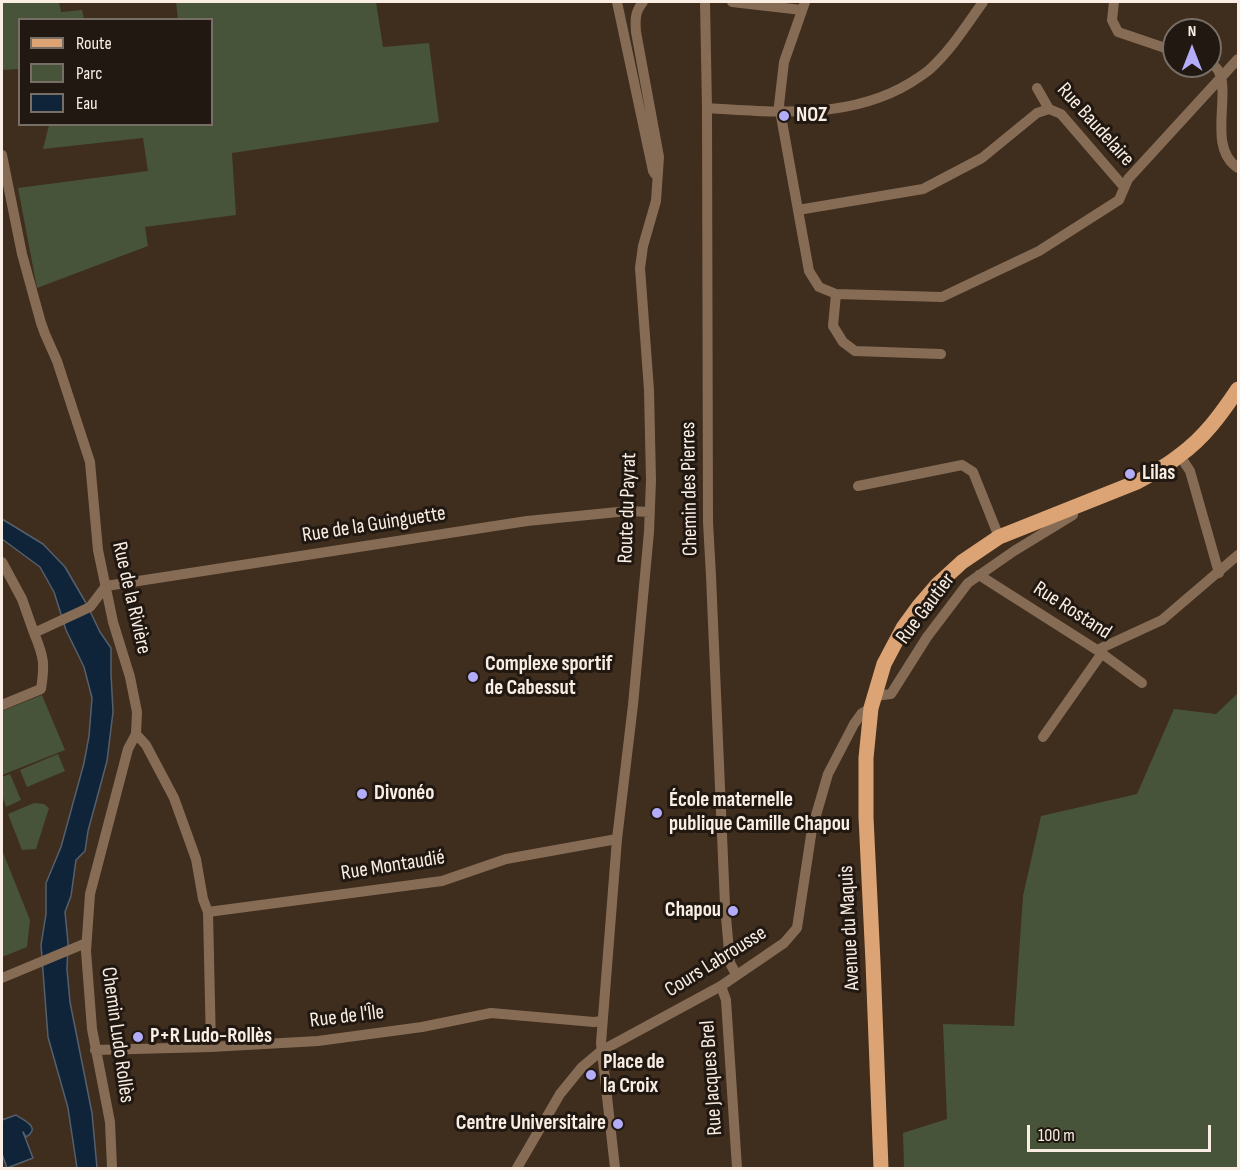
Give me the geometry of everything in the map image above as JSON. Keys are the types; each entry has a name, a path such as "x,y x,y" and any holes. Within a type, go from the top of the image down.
{"main road":[{"name":"Avenue du Maquis","path":"881,1168 866,817 866,758 873,702 884,664 903,628 919,606 962,562 999,537 1137,482 1180,456 1219,417 1239,389"}],"street":[{"path":"617,2 653,171 657,177"},
{"name":"Route du Payrat","path":"602,1021 617,839 633,705 650,512 649,390 640,268 643,246 656,201 659,157 636,32 637,9 643,2"},
{"name":"Chemin des Pierres","path":"705,2 708,522 725,905 730,963 736,974"},
{"path":"732,2 803,6 784,62 780,111 809,271 819,287 836,294 942,297 1039,251 1119,200 1128,178 1239,59"},
{"path":"707,108 812,111 848,107 892,94 927,72 951,48 983,2"},
{"path":"1114,2 1112,20 1118,32 1162,47"},
{"path":"1222,71 1228,86 1224,147 1232,164 1239,168"},
{"name":"Rue Baudelaire","path":"1037,88 1049,109 1061,114 1124,187"},
{"path":"798,210 923,189 982,158 1037,113 1049,109"},
{"name":"Rue de la Rivière","path":"2,155 22,254 41,323 57,361 90,462 98,550 113,622 130,677 137,712 136,734"},
{"path":"836,294 833,326 843,342 855,351 941,354"},
{"path":"1180,456 1190,471 1218,573"},
{"path":"858,486 962,465 974,472 999,537"},
{"name":"Rue Gautier","path":"873,702 891,694 927,637 968,583 1014,551 1073,515 1070,508"},
{"name":"Rue de la Guinguette","path":"105,586 527,521 628,511 650,512"},
{"path":"1043,737 1100,652 1162,620 1239,555"},
{"path":"2,562 22,599 41,651 44,667 41,689 2,705"},
{"name":"Rue Rostand","path":"979,575 1100,652 1142,683"},
{"path":"34,633 90,607 105,586"},
{"name":"Cours Labrousse","path":"601,1051 721,986 784,943 797,928 812,829 828,774 854,724 873,702"},
{"path":"136,734 146,745 174,798 196,859 208,912 211,1047"},
{"name":"Chemin Ludo Rollès","path":"112,1168 110,1122 92,1029 86,951 81,945 90,894 128,750 136,734"},
{"name":"Rue Montaudié","path":"208,912 442,881 506,859 617,839"},
{"path":"2,978 81,945"},
{"name":"Rue Jacques Brel","path":"721,986 726,1000 737,1168"},
{"name":"Rue de l'Île","path":"95,1050 318,1041 422,1027 491,1013 602,1021"},
{"path":"602,1021 601,1051 615,1168"},
{"path":"517,1168 560,1094 582,1067 601,1051"}],"green space":[{"path":"2,2 59,2 61,12 82,10 84,18 18,18 18,69 2,70"},
{"path":"176,2 376,2 383,47 429,43 439,122 232,153 236,215 145,227 148,246 37,288 18,188 148,171 143,138 43,149 49,126 213,126 213,18 178,18"},
{"path":"1238,693 1238,1168 904,1168 903,1133 947,1119 943,1024 1014,1026 1023,896 1041,816 1137,794 1174,709 1216,714"},
{"path":"42,695 65,750 2,775 2,711"},
{"path":"58,754 65,771 27,787 20,770"},
{"path":"10,774 21,800 6,807 2,795 2,777"},
{"path":"34,803 44,804 49,808 36,849 22,850 8,814"},
{"path":"2,850 30,920 27,947 2,957"}],"water":[{"path":"2,519 43,544 65,567 111,648 113,712 107,761 88,831 85,851 76,860 71,896 65,912 70,1002 92,1113 97,1168 77,1168 68,1108 48,1037 41,945 46,914 46,883 61,847 84,763 92,698 84,667 66,630 54,592 40,567 2,539"},
{"path":"16,1115 32,1127 26,1137 23,1132 33,1158 7,1168 2,1154 2,1120"}],"place":[{"name":"NOZ","path":"784,116"},
{"name":"Lilas","path":"1130,474"},
{"name":"Complexe sportif de Cabessut","path":"473,677"},
{"name":"Divonéo","path":"362,794"},
{"name":"École maternelle publique Camille Chapou","path":"657,813"},
{"name":"Chapou","path":"733,911"},
{"name":"P+R Ludo-Rollès","path":"138,1037"},
{"name":"Place de la Croix","path":"591,1075"},
{"name":"Centre Universitaire","path":"618,1124"}]}
